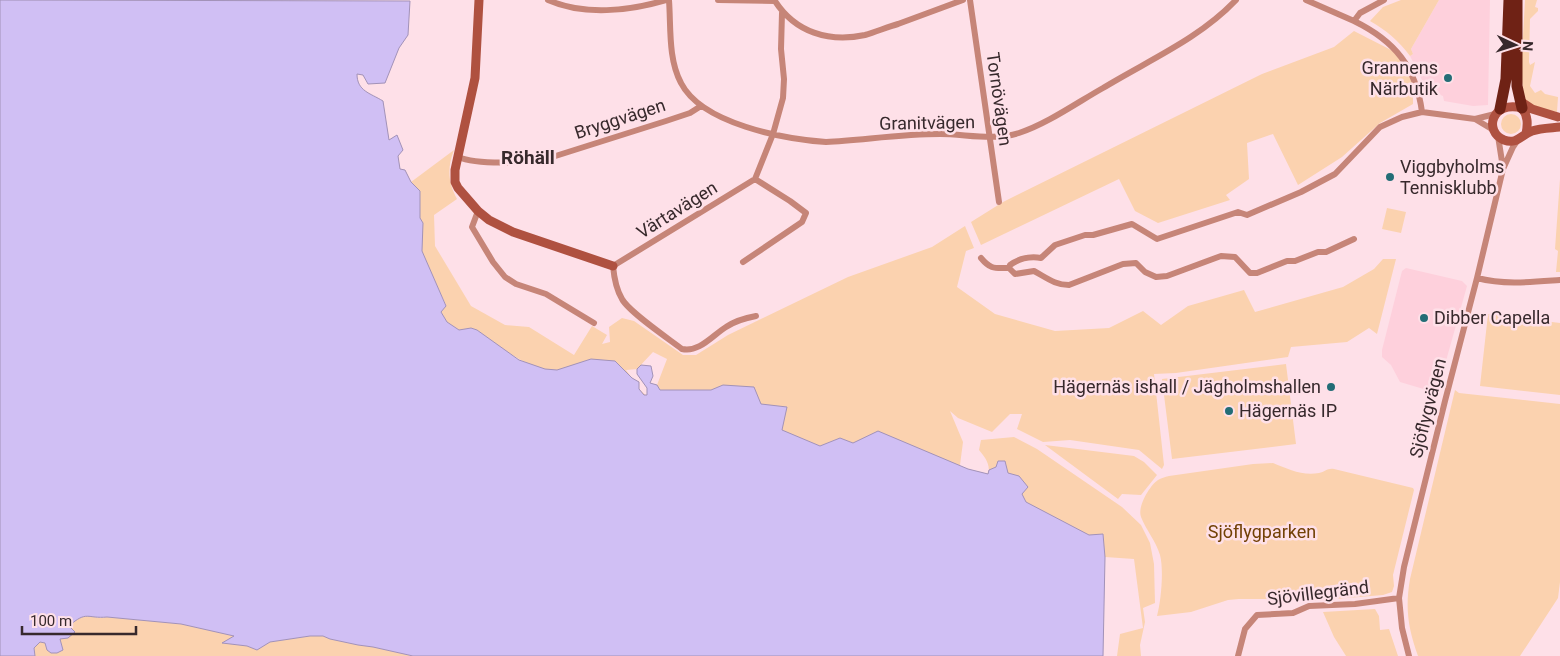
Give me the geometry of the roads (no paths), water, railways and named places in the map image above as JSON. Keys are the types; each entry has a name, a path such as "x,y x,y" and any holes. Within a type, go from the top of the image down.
{"highway":[{"path":"1497,112 1506,79 1508,0"},
{"path":"1517,0 1517,86 1522,108"}],"street":[{"path":"479,0 475,78 455,170 455,182 462,193 478,211 498,225 513,232 613,266 614,277 622,300 630,309 682,349 688,350 698,347 727,327 756,316"},
{"path":"548,0 578,9 596,10 631,7 668,0"},
{"name":"Granitvägen","path":"668,0 672,48 677,74 686,92 701,106 730,121 773,134 826,142 940,134 991,137 1019,133 1086,98 1190,38 1224,13 1236,0"},
{"path":"718,0 775,1 782,13 794,23 818,35 849,37 865,35 963,0"},
{"name":"Tornövägen","path":"970,0 999,202"},
{"path":"1306,0 1369,28 1399,53 1407,64 1415,82 1422,112"},
{"path":"1354,21 1360,13 1384,0"},
{"path":"743,262 802,222 806,213 790,200 755,179 773,134 783,98 782,13"},
{"name":"Bryggvägen","path":"458,157 464,160 531,162 546,159 666,121 701,106"},
{"path":"981,258 987,265 997,269 1009,268 1010,265 1022,258 1030,256 1041,258 1055,246 1116,227 1132,224 1157,239 1238,212 1247,215 1301,192 1335,174 1380,127 1402,117 1422,112 1475,119 1497,112 1508,106 1532,110 1559,118"},
{"path":"1522,108 1528,121 1526,134"},
{"path":"1496,134 1493,122 1497,112"},
{"path":"1475,119 1510,142 1517,141 1534,130 1560,128"},
{"name":"Sjöflygvägen","path":"1496,134 1503,169"},
{"name":"Sjöflygvägen","path":"1409,656 1402,628 1399,598 1404,567 1503,169 1517,141"},
{"name":"Värtavägen","path":"613,266 755,179"},
{"path":"478,211 472,227 501,274 516,284 546,294 594,323"},
{"path":"1009,268 1015,274 1034,271 1047,280 1060,285 1069,285 1123,264 1136,263 1145,272 1156,277 1167,276 1222,256 1235,257 1250,273 1257,273 1287,261 1295,262 1318,252 1326,252 1354,239"},
{"path":"1477,278 1490,281 1526,283 1560,280"},
{"name":"Sjövillegränd","path":"1238,656 1245,630 1257,615 1293,613 1309,606 1354,604 1399,598"}],"place":[{"name":"Grannens Närbutik","path":"1448,78"},
{"name":"Viggbyholms Tennisklubb","path":"1390,177"},
{"name":"Dibber Capella","path":"1424,318"},
{"name":"Hägernäs ishall / Jägholmshallen","path":"1331,387"},
{"name":"Hägernäs IP","path":"1229,411"}],"district":[{"name":"Röhäll","path":"528,157"}],"park label":[{"name":"Sjöflygparken","path":"1262,532"}]}
